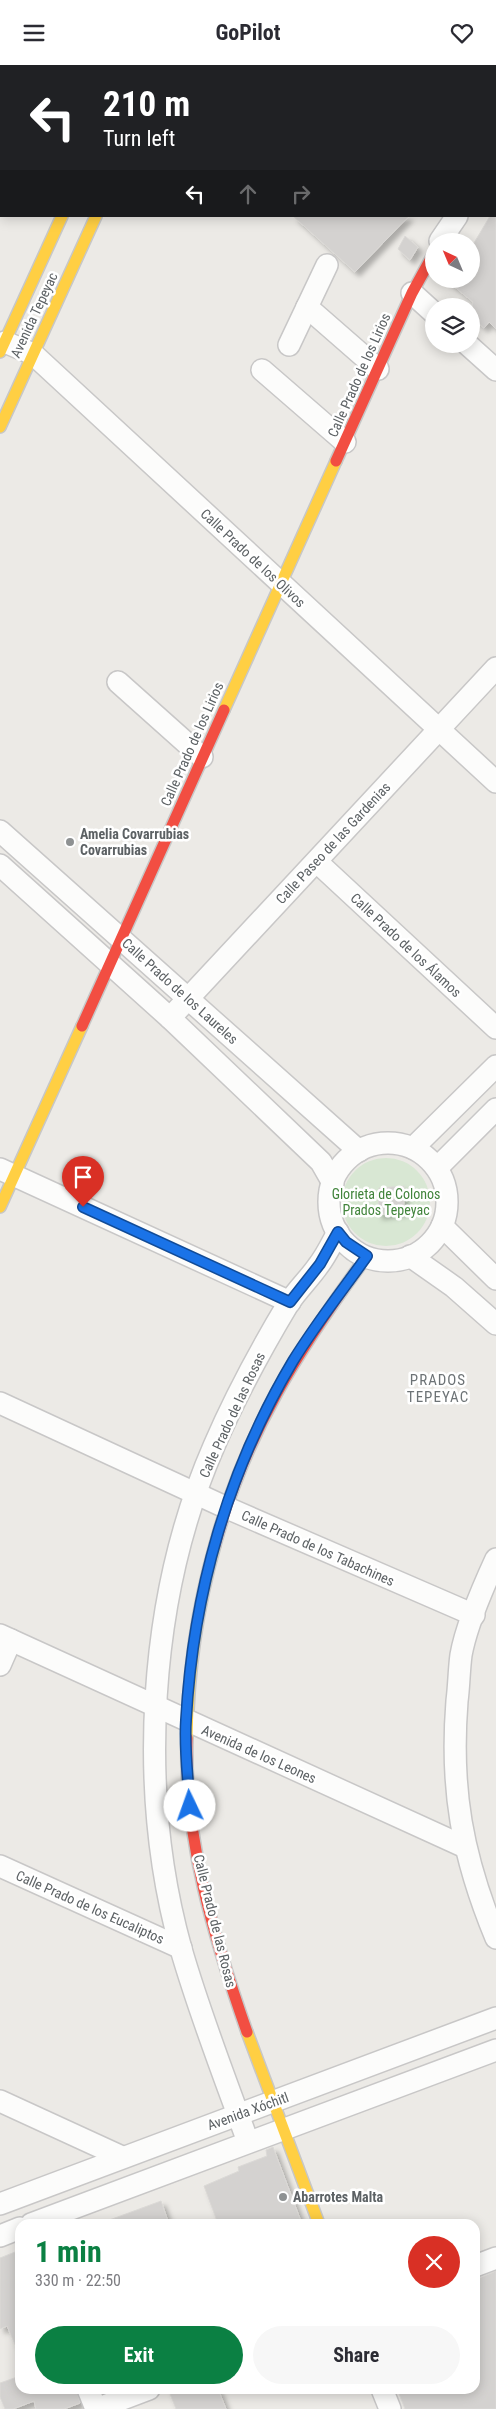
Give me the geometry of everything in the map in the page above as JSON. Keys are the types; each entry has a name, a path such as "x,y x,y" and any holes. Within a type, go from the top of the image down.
{"street":[{"name":"Avenida Tepeyac","path":"2,347 62,217"},
{"name":"Avenida Tepeyac","path":"0,427 96,217"},
{"path":"445,233 456,217"},
{"path":"289,345 327,265"},
{"name":"Calle Prado de los Lirios","path":"0,1207 7,1173 110,963 412,293 425,269"},
{"path":"412,293 425,305"},
{"path":"307,307 378,369"},
{"name":"Calle Prado de los Olivos","path":"2,347 33,355 496,782"},
{"path":"477,353 496,370"},
{"path":"262,370 345,443"},
{"name":"Calle Paseo de las Gardenias","path":"170,1018 496,668"},
{"path":"118,682 202,757"},
{"name":"Calle Prado de los Laureles","path":"0,831 359,1151"},
{"name":"Calle Prado de los Álamos","path":"317,862 496,1028"},
{"name":"Calle Prado de los Laureles","path":"0,865 170,1018 321,1161 333,1183"},
{"path":"413,1148 496,1066"},
{"path":"436,1168 496,1109"},
{"path":"392,1143 413,1148 426,1157 436,1168 443,1181 447,1196 447,1206 442,1226 429,1244 410,1256 389,1260 367,1256 346,1242 338,1232 330,1208 333,1183 343,1165 359,1151 370,1146 392,1143"},
{"path":"7,1173 290,1302"},
{"path":"442,1226 496,1279"},
{"name":"Calle Prado de las Rosas","path":"248,2142 181,1948 168,1891 157,1812 156,1707 164,1617 185,1526 214,1445 242,1389 290,1302 320,1264 338,1232"},
{"name":"Calle Prado de las Rosas","path":"317,2219 224,1966 200,1873 190,1806 186,1721 197,1625 208,1565 225,1507 244,1456 267,1407 294,1361 367,1256"},
{"path":"410,1256 454,1287 496,1324"},
{"name":"Calle Prado de los Tabachines","path":"0,1403 225,1507 474,1615"},
{"path":"496,1559 474,1615 462,1654 454,1758 456,1797 465,1847 478,1894 496,1937"},
{"path":"0,1665 6,1637"},
{"name":"Avenida de los Leones","path":"6,1637 465,1847"},
{"name":"Calle Prado de los Eucaliptos","path":"0,1866 181,1948"},
{"name":"Avenida Xóchitl","path":"0,2204 496,2017"},
{"name":"Avenida Xóchitl","path":"44,2219 496,2050"},
{"path":"0,2101 122,2157"},
{"path":"0,2236 15,2230"},
{"path":"480,2264 496,2258"},
{"path":"90,2394 96,2409 136,2394"},
{"path":"384,2394 390,2409"}],"green space":[{"name":"Glorieta de Colonos Prados Tepeyac","path":"386,1158 403,1161 411,1165 423,1177 427,1185 430,1202 427,1219 423,1227 411,1239 403,1243 386,1246 369,1243 361,1239 349,1227 345,1219 342,1202 345,1185 349,1177 361,1165 369,1161"}],"building":[{"path":"294,217 408,217 355,272"},
{"path":"489,217 496,217 496,329 489,322 484,328 480,324 480,298 468,298 456,288 480,288 480,233"},
{"path":"405,236 418,247 410,260 398,249"},
{"path":"404,1186 404,1211 378,1215 379,1188"},
{"path":"273,2147 300,2219 216,2219 204,2186 239,2171 238,2167 267,2156 266,2150"},
{"path":"161,2201 167,2219 112,2219"},
{"path":"15,2252 15,2344 7,2326 0,2329 0,2258"},
{"path":"496,2271 496,2409 405,2409 399,2394 480,2394 480,2278"},
{"path":"15,2378 15,2394 77,2394 80,2403 64,2409 36,2409 34,2401 13,2409 5,2409 0,2397 0,2383"},
{"path":"170,2394 220,2394 226,2409 176,2409"}],"traffic: slow":[{"path":"0,352 62,217"},
{"path":"0,427 96,217"},
{"path":"224,710 336,461"},
{"path":"0,1207 82,1026"},
{"path":"187,1738 189,1689 198,1617 215,1545"},
{"path":"247,2032 317,2219"}],"traffic: jam":[{"path":"336,461 412,293 425,269"},
{"path":"82,1026 224,710"},
{"path":"215,1545 242,1465 277,1393 318,1325 367,1256"},
{"path":"187,1738 190,1814 203,1888 223,1961 247,2032"}],"place":[{"name":"Amelia Covarrubias Covarrubias","path":"70,842"},
{"name":"Abarrotes Malta","path":"283,2197"}],"district":[{"name":"PRADOS TEPEYAC","path":"438,1388"}],"route":[{"path":"83,1207 290,1302 320,1264 338,1232 356,1251 367,1256 317,1324 267,1407 244,1456 225,1507 208,1565 191,1672 186,1721 190,1806"}]}
